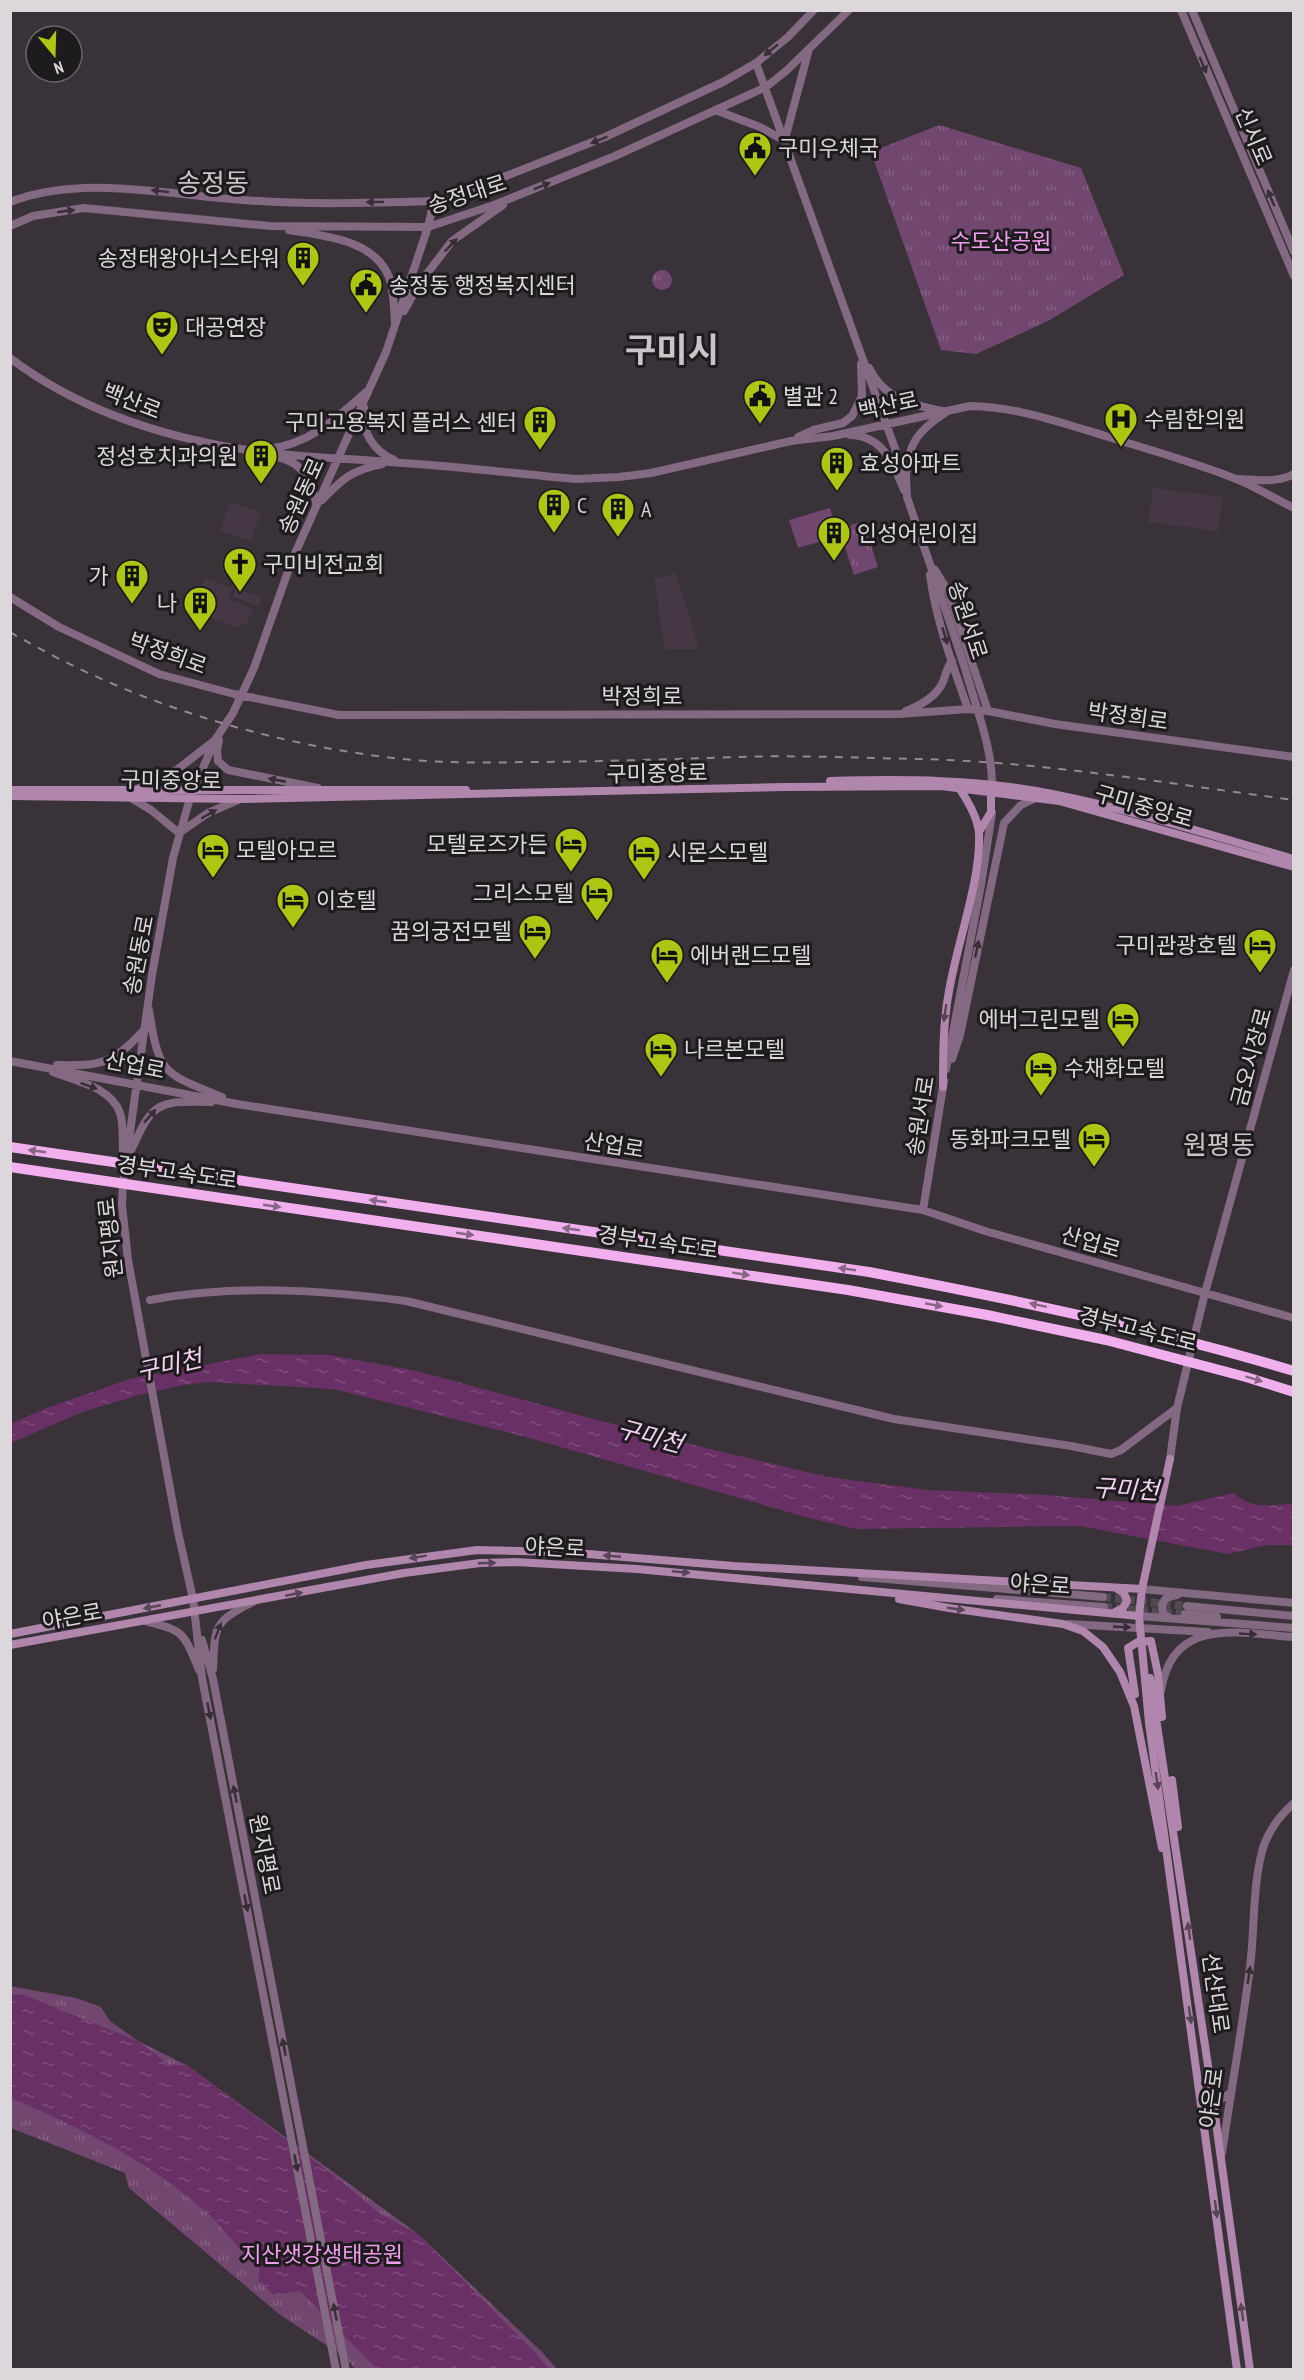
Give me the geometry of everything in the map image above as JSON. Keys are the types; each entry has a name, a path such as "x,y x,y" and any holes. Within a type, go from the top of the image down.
{"highway":[{"name":"경부고속도로","path":"10,1147 869,1272 1060,1310 1177,1338 1293,1371"},
{"name":"경부고속도로","path":"10,1167 848,1290 987,1315 1106,1340 1214,1368 1293,1392"}],"main road":[{"name":"구미중앙로","path":"10,796 631,786 884,779 935,780 1051,793 1146,816 1293,859"},
{"name":"구미중앙로","path":"191,794 241,799 917,785 991,788 1102,812 1293,867"},
{"path":"943,1087 943,1031 949,990 976,868 979,832 972,810 959,788"},
{"path":"979,832 991,812 991,788"},
{"name":"구미중앙로","path":"10,790 133,794"},
{"path":"1106,1610 1140,1620 1142,1589 1170,1459"},
{"name":"야은로","path":"10,1634 366,1566 477,1550 563,1552 734,1566"},
{"name":"야은로","path":"10,1646 404,1573 480,1563 515,1562 637,1569 790,1582"},
{"path":"734,1566 1142,1589"},
{"path":"790,1582 857,1591 949,1608 1063,1623 1090,1636 1112,1658 1129,1689 1140,1733"},
{"path":"857,1591 1117,1612 1125,1605 1126,1595 1115,1587"},
{"name":"선산대로","path":"1140,1620 1174,1899 1237,2370"},
{"path":"1174,1899 1155,1818 1128,1650 1129,1646 1145,1641 1152,1642 1161,1693 1161,1712 1178,1814 1179,1863"},
{"name":"선산대로","path":"1154,1722 1179,1863 1250,2370"}],"street":[{"name":"송정대로","path":"10,202 47,191 135,189 242,200 326,204 434,201 450,198 605,137 723,82 756,63 788,37 814,10"},
{"name":"송정대로","path":"10,226 33,216 84,208 270,226 428,227 512,198 615,156 766,87 810,49 849,10"},
{"name":"신시로","path":"1181,10 1293,276"},
{"name":"신시로","path":"1192,10 1293,252"},
{"path":"715,110 760,127 785,141 810,49"},
{"name":"송원서로","path":"756,63 906,479 907,497 980,716 992,771 992,814 986,858 952,1032 923,1210"},
{"path":"395,328 419,284 452,241 512,198"},
{"name":"송원동로","path":"138,1084 147,1003 179,833 191,794 215,740 233,713 254,668 292,560 395,328 428,227 434,201"},
{"path":"270,226 342,240 363,249 377,261 388,277 395,328"},
{"path":"859,348 872,373 889,394 907,403 948,411"},
{"path":"791,441 813,430 843,423 852,416 862,396 863,380 859,348"},
{"name":"백산로","path":"10,358 48,384 122,418 184,439 282,458 302,470 313,488 317,506"},
{"name":"백산로","path":"252,451 282,446 315,435 369,389"},
{"name":"백산로","path":"369,389 363,423 371,442 385,455 405,463"},
{"name":"백산로","path":"252,451 596,479 651,473 791,441 833,436 970,406 1011,409 1147,449 1234,478 1293,508"},
{"path":"906,479 907,459 915,440 924,429 948,411"},
{"path":"833,436 863,436 881,446 893,464 907,497"},
{"name":"백산로","path":"317,506 341,479 352,472 384,464 405,463"},
{"path":"1234,478 1263,481 1293,474"},
{"path":"928,559 932,592 968,709"},
{"path":"928,559 948,591 988,711"},
{"name":"박정희로","path":"10,597 58,627 159,674 259,700 339,715 899,714 968,709 1055,724 1293,757"},
{"path":"899,714 914,708 935,693 952,661"},
{"path":"233,713 217,749 218,761 222,766 236,773 334,790"},
{"path":"215,740 178,769 133,794 179,833 208,813 241,799"},
{"path":"943,1087 960,1035 1003,828 1008,818 1021,806 1036,798"},
{"path":"991,812 1003,828"},
{"name":"금오시장로","path":"1205,1293 1293,970"},
{"path":"147,1003 156,1051 169,1072 237,1104"},
{"path":"35,1065 99,1064 121,1052 143,1031"},
{"name":"산업로","path":"10,1061 237,1104 923,1210 986,1231 1293,1318"},
{"path":"35,1065 111,1097 121,1114 124,1167"},
{"name":"원지평로","path":"138,1084 124,1167 123,1218 128,1260 178,1532 193,1599 202,1678 336,2370"},
{"path":"124,1167 145,1119 158,1106 180,1101 237,1104"},
{"path":"150,1300 199,1292 298,1292 361,1295 406,1301 894,1419 1111,1454 1121,1450 1177,1408"},
{"path":"1170,1459 1177,1408 1205,1293"},
{"name":"야은로","path":"734,1566 1103,1597"},
{"name":"야은로","path":"790,1582 1106,1610"},
{"path":"1142,1589 1293,1603"},
{"path":"1170,1619 1162,1613 1161,1607 1164,1600 1174,1595 1190,1594"},
{"path":"213,1680 215,1633 218,1624 232,1612 255,1601"},
{"path":"1293,1616 1186,1610 1293,1626"},
{"name":"원지평로","path":"195,1612 213,1680 346,2370"},
{"path":"1140,1620 1170,1619 1293,1626"},
{"path":"145,1621 172,1628 181,1633 188,1643 202,1678"},
{"path":"1063,1623 1293,1637"},
{"path":"1161,1693 1169,1664 1182,1648 1194,1638 1221,1632"},
{"name":"야은로","path":"1221,2158 1229,2094 1251,1965 1253,1912 1263,1849 1280,1815 1293,1803"},
{"path":"1202,2106 1214,2103 1229,2094"}],"shaded area":[{"path":"1153,488 1223,497 1218,531 1148,522"},
{"path":"230,502 261,512 251,541 220,531"},
{"path":"676,573 699,649 665,649 654,579"},
{"path":"205,578 233,588 229,599 253,608 246,626 241,624 240,628 193,611"},
{"path":"236,588 261,597 258,606 233,597"}],"green space":[{"name":"수도산공원","path":"939,125 1081,168 1124,275 1048,321 976,354 941,350 871,152"},
{"path":"658,270 666,270 672,276 672,284 666,290 658,290 652,284 652,276"},
{"path":"830,508 839,536 798,548 789,520"},
{"path":"863,521 878,567 854,575 839,529"},
{"name":"지산샛강생태공원","path":"10,1986 76,1998 101,2007 110,2021 138,2041 188,2066 418,2234 557,2369 355,2369 347,2359 279,2314 129,2188 125,2173 11,2128"}],"water":[{"name":"구미천","path":"261,1354 329,1355 417,1371 660,1437 828,1477 928,1490 1046,1495 1177,1506 1233,1493 1255,1504 1293,1504 1293,1545 1266,1545 1228,1554 1080,1526 857,1529 809,1518 526,1437 333,1389 209,1382 183,1385 82,1412 11,1443 10,1424 44,1409 130,1379"},
{"name":"지산샛강생태공원","path":"10,1994 24,1995 138,2041 168,2064 188,2066 336,2177 379,2213 418,2234 549,2369 377,2369 300,2291 274,2295 258,2281 260,2269 209,2215 187,2196 140,2163 90,2134 11,2098"}],"tunnel":[{"path":"1103,1597 1187,1606"},
{"path":"1104,1607 1185,1614"}],"railway":[{"path":"10,632 102,679 199,716 300,743 402,759 496,763 783,756 968,761 1061,769 1294,800"}],"place":[{"name":"구미우체국","path":"755,177"},
{"name":"송정태왕아너스타워","path":"303,287"},
{"name":"송정동 행정복지센터","path":"366,314"},
{"name":"대공연장","path":"162,356"},
{"name":"별관 2","path":"760,425"},
{"name":"수림한의원","path":"1121,448"},
{"name":"구미고용복지 플러스 센터","path":"540,451"},
{"name":"정성호치과의원","path":"261,485"},
{"name":"효성아파트","path":"837,492"},
{"name":"C","path":"554,534"},
{"name":"A","path":"618,538"},
{"name":"인성어린이집","path":"834,562"},
{"name":"구미비전교회","path":"240,593"},
{"name":"가","path":"132,605"},
{"name":"나","path":"200,632"},
{"name":"모텔로즈가든","path":"571,873"},
{"name":"모텔아모르","path":"213,879"},
{"name":"시몬스모텔","path":"644,881"},
{"name":"그리스모텔","path":"597,922"},
{"name":"이호텔","path":"293,929"},
{"name":"꿈의궁전모텔","path":"535,960"},
{"name":"구미관광호텔","path":"1260,974"},
{"name":"에버랜드모텔","path":"667,984"},
{"name":"에버그린모텔","path":"1123,1048"},
{"name":"나르본모텔","path":"661,1078"},
{"name":"수채화모텔","path":"1041,1097"},
{"name":"동화파크모텔","path":"1094,1168"}],"district":[{"name":"송정동","path":"213,182"},
{"name":"구미시","path":"672,349"},
{"name":"원평동","path":"1219,1144"}]}
